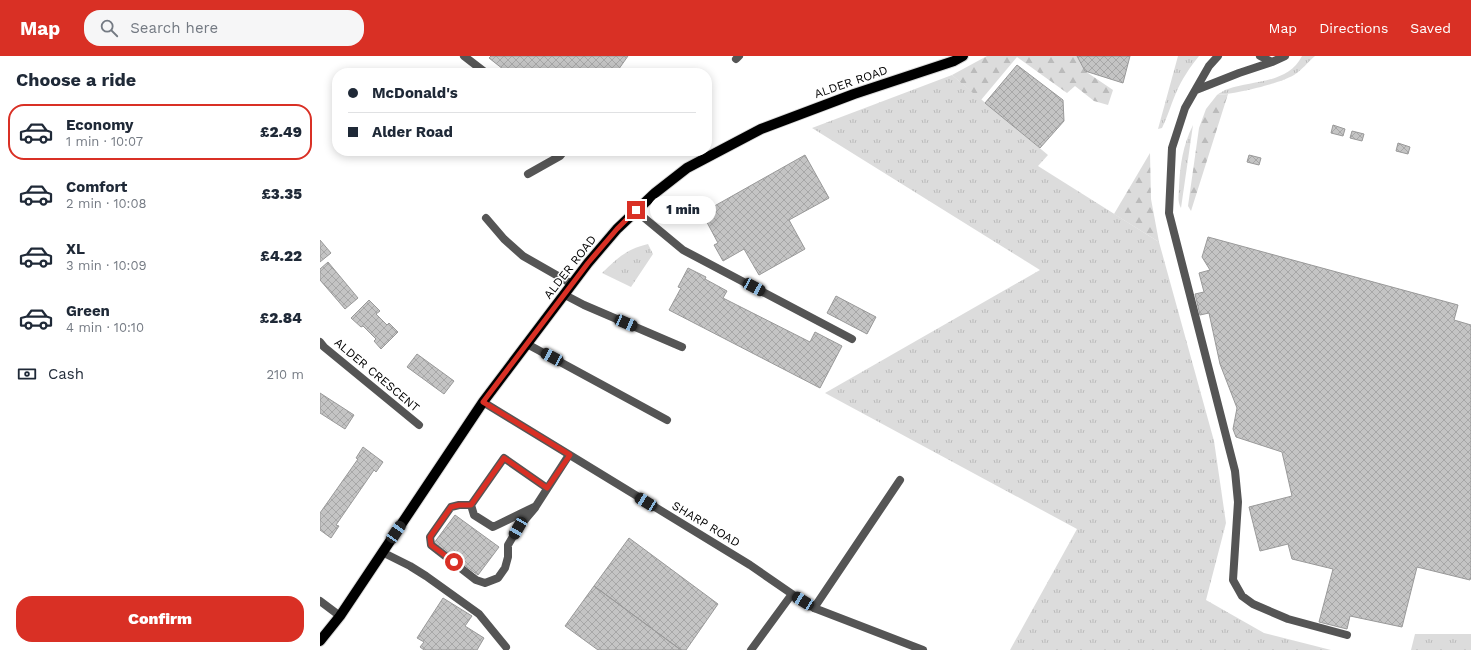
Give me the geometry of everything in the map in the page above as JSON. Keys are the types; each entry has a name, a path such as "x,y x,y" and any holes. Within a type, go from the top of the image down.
{"main road":[{"name":"ALDER ROAD","path":"712,155 761,129 833,102 954,61 963,56"},
{"name":"ALDER ROAD","path":"320,641 340,616 483,402 572,284 617,229 636,210 687,168 710,156"}],"street":[{"path":"464,56 480,68"},
{"path":"1218,56 1209,66 1185,108 1172,148 1169,213 1235,471 1238,502 1233,580 1242,596 1253,604 1288,619 1347,635"},
{"path":"1260,56 1272,62"},
{"path":"1196,90 1285,56"},
{"path":"528,174 560,156"},
{"path":"636,210 684,250 852,339"},
{"path":"486,218 504,239 523,256 572,284"},
{"path":"565,295 584,305 682,348"},
{"name":"ALDER CRESCENT","path":"320,342 324,347 419,425"},
{"path":"528,344 667,420"},
{"name":"SHARP ROAD","path":"483,402 750,565 814,608 923,650"},
{"path":"471,505 451,507 430,537 431,545 476,580 485,583 498,578 504,568 508,556 508,545 518,528 536,506 570,455"},
{"path":"471,505 504,458 547,488"},
{"path":"814,608 900,480"},
{"path":"471,505 474,515 493,527 536,506"},
{"path":"382,552 426,576 479,614 506,647"},
{"path":"751,650 792,594"},
{"path":"320,601 340,616"}],"green space":[{"path":"987,56 1077,56 1085,71 1113,90 1108,105 1094,101 1075,86 1067,93 1017,57 981,100 952,75"},
{"path":"1178,56 1199,56 1181,83 1162,128 1158,129"},
{"path":"1302,56 1315,56 1294,75 1278,82 1257,88 1217,95 1228,89 1269,80 1288,72 1296,65"},
{"path":"952,75 1048,155 1038,166 1159,242 1214,441 1226,523 1206,600 1264,633 1331,650 1010,650 1077,529 825,393 1040,270 812,128"},
{"path":"1228,94 1191,211 1188,206 1199,128 1206,109 1217,95"},
{"path":"1193,125 1181,208 1178,198 1181,163 1184,148"},
{"path":"1150,153 1151,199 1159,242 1114,214"},
{"path":"648,244 653,254 631,287 602,273 623,255"},
{"path":"1415,634 1471,634 1471,650 1411,650"}],"building":[{"path":"491,56 628,56 620,68 502,68 489,58"},
{"path":"1077,56 1130,56 1123,83 1085,71"},
{"path":"1017,65 1063,100 1064,121 1040,148 985,103"},
{"path":"1333,125 1345,129 1343,136 1331,133"},
{"path":"1352,131 1364,134 1362,141 1350,138"},
{"path":"1398,143 1410,147 1408,154 1396,151"},
{"path":"805,155 829,198 789,220 805,249 759,275 744,249 723,261 714,245 718,243 702,213"},
{"path":"1249,155 1261,158 1259,165 1247,162"},
{"path":"1208,237 1458,305 1454,320 1471,325 1471,577 1470,580 1417,567 1402,627 1350,616 1347,629 1319,622 1333,569 1292,559 1288,544 1260,551 1249,507 1292,496 1282,452 1236,437 1233,429 1237,408 1220,364 1209,313 1200,315 1195,294 1204,292 1199,273 1210,270 1202,257"},
{"path":"320,240 331,253 320,262"},
{"path":"328,262 358,298 345,309 320,280 320,269"},
{"path":"688,268 706,277 705,279 727,291 723,298 810,342 815,332 842,346 820,388 669,310 681,288 678,287"},
{"path":"836,296 876,317 867,334 827,313"},
{"path":"369,300 380,311 376,314 387,325 389,323 398,332 381,349 374,341 376,339 363,326 361,327 351,318"},
{"path":"417,354 454,381 444,394 407,367"},
{"path":"320,393 354,415 345,429 320,413"},
{"path":"363,447 383,462 376,472 374,470 336,525 339,526 331,538 320,530 320,513 358,459 356,458"},
{"path":"455,515 499,547 478,575 434,543"},
{"path":"629,538 718,604 686,650 681,650 594,586"},
{"path":"594,586 681,650 598,650 565,626"},
{"path":"443,598 472,616 465,626 484,638 477,650 424,650 420,647 424,642 417,638"}],"route":[{"path":"454,562 431,545 430,537 451,507 471,505 504,458 547,488 570,455 483,402 588,263 617,229 636,210"}]}
